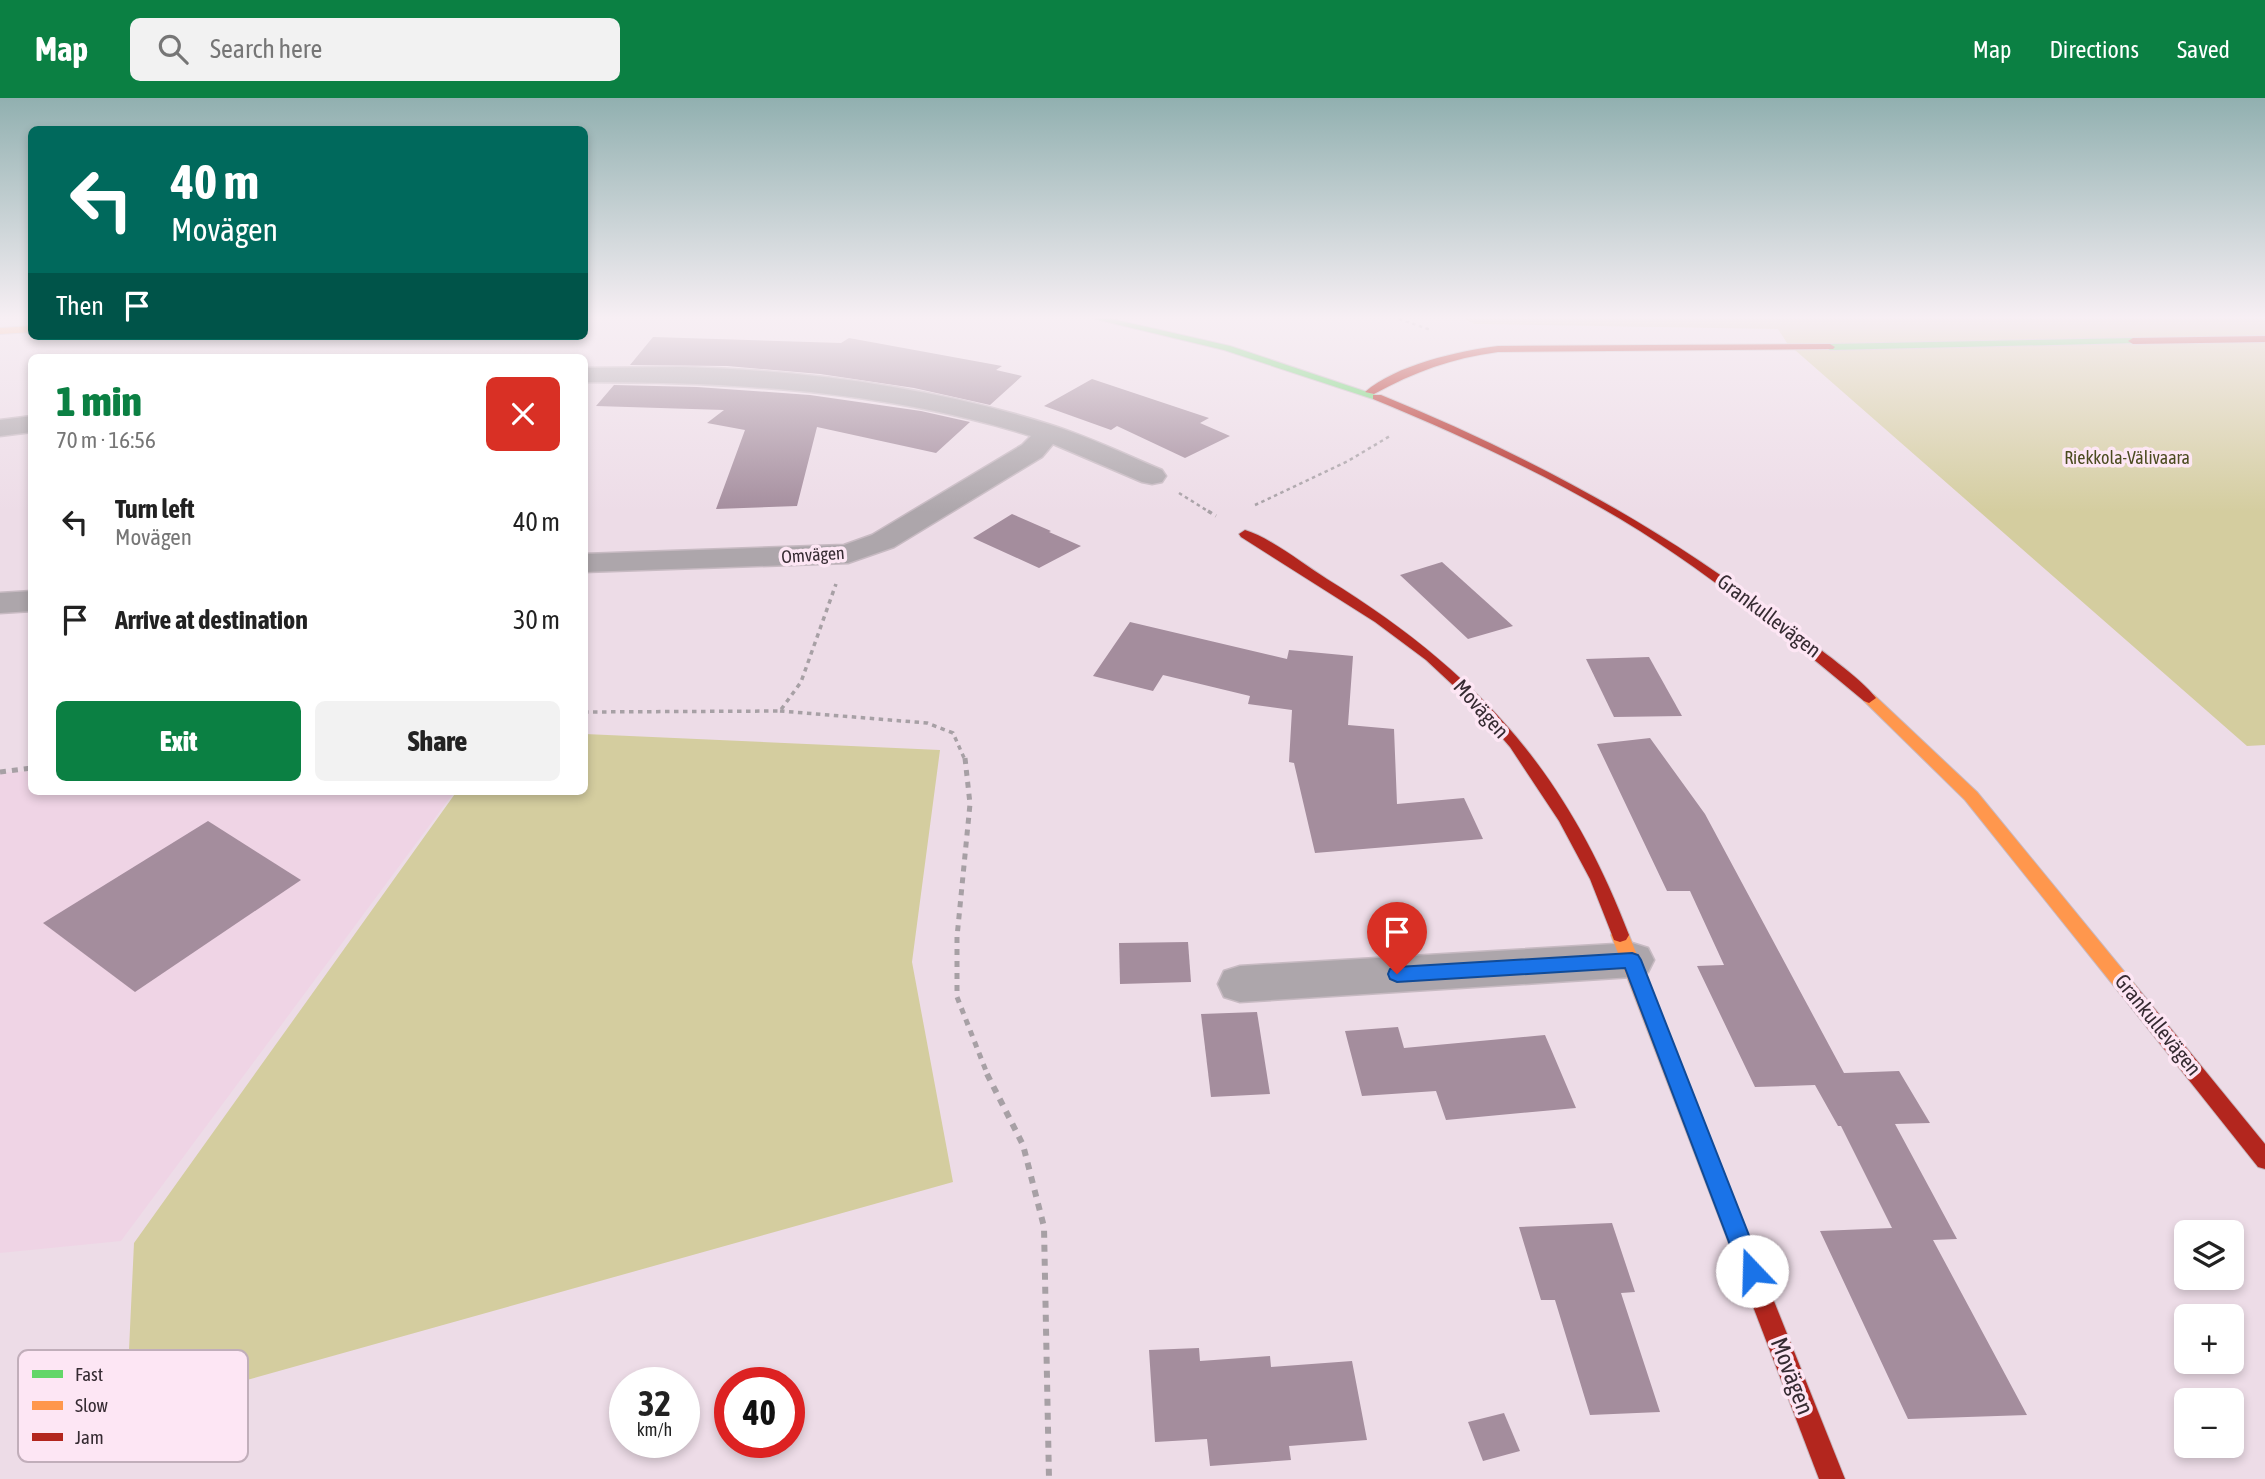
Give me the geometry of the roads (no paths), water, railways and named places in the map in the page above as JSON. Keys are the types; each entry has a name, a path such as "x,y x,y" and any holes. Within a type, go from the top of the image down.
{"street":[{"path":"791,383 930,405 1024,425 1072,442 1152,477"},
{"name":"Grankullevägen","path":"1343,383 1427,414 1548,471 1650,530 1754,602 1826,658 1918,740 1971,796 2265,1160"},
{"path":"1370,392 1386,383"},
{"path":"0,428 28,424"},
{"name":"Omvägen","path":"588,563 848,554 883,541 1032,452 1048,434"},
{"name":"Movägen","path":"1245,534 1391,625 1457,680 1479,703 1548,792 1596,873 1632,960 1832,1479"},
{"path":"0,603 28,601"},
{"path":"1240,984 1632,960"}],"park label":[{"name":"Riekkola-Välivaara","path":"2127,458"}]}
